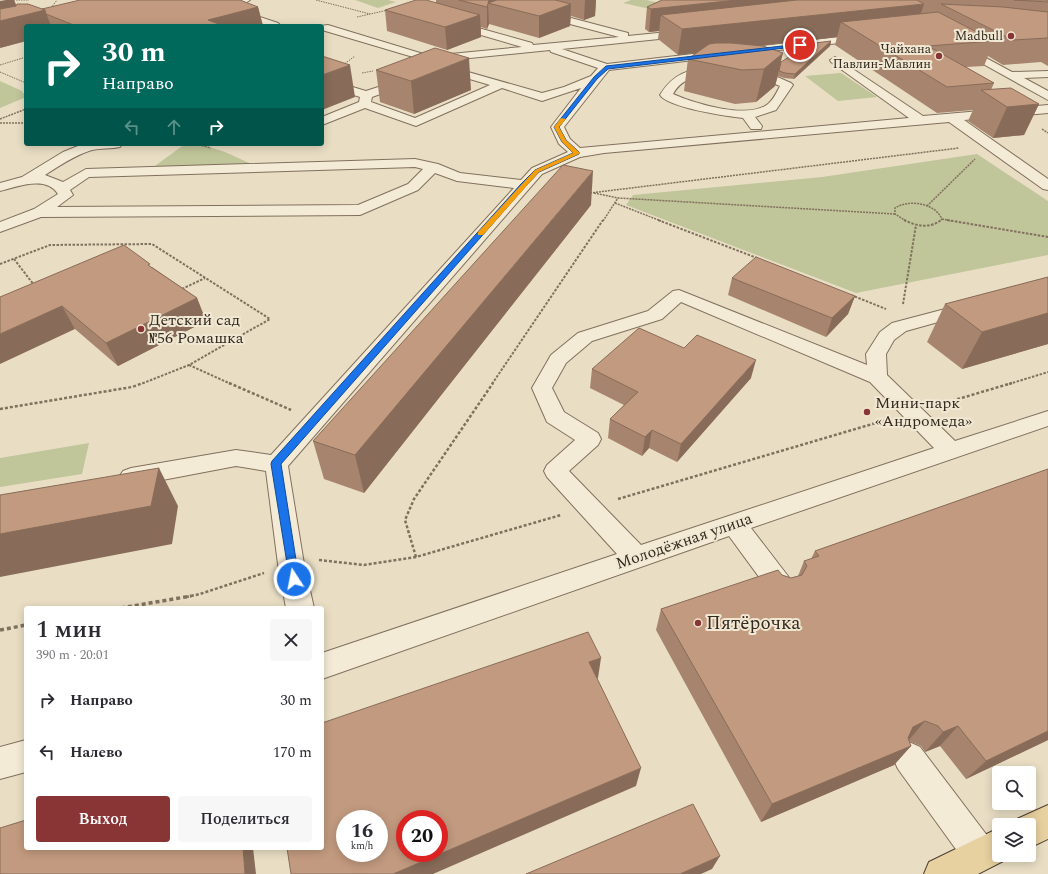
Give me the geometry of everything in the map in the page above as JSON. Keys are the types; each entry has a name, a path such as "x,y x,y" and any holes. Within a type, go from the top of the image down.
{"main road":[{"path":"1036,828 1048,822"},
{"path":"941,874 989,850"}],"street":[{"path":"245,0 228,9 272,24"},
{"path":"527,0 524,10 640,38"},
{"path":"444,22 545,48 606,67 877,36"},
{"path":"324,27 430,59 701,31"},
{"path":"952,42 1048,96"},
{"path":"759,74 797,50 800,45"},
{"path":"432,72 483,54"},
{"path":"835,60 920,120"},
{"path":"577,153 564,141 557,127 606,67"},
{"path":"443,68 542,97 568,90 596,78"},
{"path":"725,70 718,69 688,73 671,84 666,95 686,105 718,112 747,116 772,107 787,85 759,74 745,72"},
{"path":"1011,75 1047,74"},
{"path":"324,120 417,77"},
{"path":"324,81 416,122 501,84"},
{"path":"300,606 291,564 276,464 537,171 577,153 604,149 1048,109"},
{"path":"747,116 763,134"},
{"path":"951,117 1048,186"},
{"path":"26,181 68,155 90,146"},
{"path":"63,188 86,173 108,162 120,152 116,146"},
{"path":"86,173 415,163 433,167 457,177 523,186"},
{"path":"39,212 360,210 413,187 433,167"},
{"path":"0,187 26,181 51,179 63,188 66,195 39,212 0,227"},
{"path":"636,557 555,471 590,439 555,416 542,388 558,360 585,337 655,315 679,295 877,377 950,450"},
{"path":"877,377 876,354 887,336 900,321 981,304"},
{"name":"Молодёжная улица","path":"324,665 636,557 1048,418"},
{"path":"110,480 236,458 276,464"},
{"path":"734,524 782,588"},
{"path":"0,763 24,757"},
{"path":"909,758 989,850"}],"path":[{"path":"7,0 29,0"},
{"path":"49,12 57,0"},
{"path":"316,0 370,14"},
{"path":"324,27 392,9"},
{"path":"324,80 372,41"},
{"path":"0,65 24,59"},
{"path":"0,72 24,82"},
{"path":"0,119 24,110"},
{"path":"1013,112 1048,133"},
{"path":"0,123 24,123"},
{"path":"942,219 938,224 927,226 916,225 903,220 895,214 618,198 590,193 990,145"},
{"path":"927,206 990,145"},
{"path":"416,557 405,520 414,499 618,198"},
{"path":"615,203 764,261"},
{"path":"895,214 895,208 901,204 913,203 927,206 941,215 942,219"},
{"path":"942,219 1048,237"},
{"path":"850,295 900,321 916,225"},
{"path":"0,264 50,245 152,244 270,320 189,365 132,386 0,409"},
{"path":"14,259 38,291"},
{"path":"177,292 205,278"},
{"path":"189,365 314,421"},
{"path":"132,606 200,594 291,564 322,559 364,565 416,557 1048,372"},
{"path":"0,630 24,625"}],"green space":[{"path":"355,0 388,0 396,2 378,8"},
{"path":"631,0 646,0 675,6 663,12 623,3"},
{"path":"841,73 877,97 838,101 805,76"},
{"path":"0,81 22,91 24,98 0,108"},
{"path":"182,146 204,146 214,148 258,168 148,171"},
{"path":"977,154 1048,201 1048,255 856,293 626,205 633,195 822,177"},
{"path":"89,443 82,474 0,487 0,458"}],"building":[{"path":"80,0 240,0 258,7 208,20 219,24 71,24 46,14 45,10 42,9"},
{"path":"416,0 426,0 480,15 445,27 385,10"},
{"path":"459,0 489,0 487,7"},
{"path":"497,0 555,0 571,4 539,16 488,3"},
{"path":"662,0 737,0 651,9 647,7"},
{"path":"797,0 917,0 924,4 682,29 661,15"},
{"path":"1014,0 1048,0 1048,2"},
{"path":"17,4 28,4 45,10 0,21 0,9 16,6"},
{"path":"941,4 1003,7 1048,12 1048,38 1013,40"},
{"path":"938,12 994,41 928,46 994,83 947,87 841,22"},
{"path":"831,41 795,74 779,71 781,62 803,48 806,44"},
{"path":"716,43 763,46 783,53 764,69 742,70 688,59 709,44"},
{"path":"435,48 469,58 411,81 376,70"},
{"path":"324,57 350,65 324,74"},
{"path":"1011,88 1039,104 1007,107 981,90"},
{"path":"563,165 593,171 355,455 313,441"},
{"path":"124,245 150,264 148,265 197,298 106,343 62,306 0,334 0,297"},
{"path":"756,257 855,296 832,318 732,278"},
{"path":"1048,277 1048,313 982,332 945,304"},
{"path":"639,328 684,348 697,335 756,360 681,444 652,430 645,437 610,419 638,392 592,369"},
{"path":"159,468 151,506 0,534 0,495"},
{"path":"1048,469 1048,731 986,761 958,726 943,732 938,726 925,721 913,727 908,738 911,746 772,804 661,609 778,570 782,575 791,578 802,575 807,566 804,561 819,556 815,551"},
{"path":"588,632 601,658 589,662 641,768 448,850 448,810 396,810 396,862 421,862 393,874 291,874 287,850 324,850 324,722"},
{"path":"693,804 720,856 680,874 526,874"},
{"path":"24,821 24,850 243,850 245,874 0,874 0,828"}],"slow traffic":[{"path":"481,233 537,171 558,160 577,153 564,141 557,127 563,119"}],"place":[{"name":"Madbull","path":"1011,36"},
{"name":"Чайхана Павлин-Мавлин","path":"939,56"},
{"name":"Детский сад №56 Ромашка","path":"141,329"},
{"name":"Мини-парк «Андромеда»","path":"867,412"},
{"name":"Пятёрочка","path":"698,623"}],"route":[{"path":"294,579 276,464 537,171 558,160 577,153 564,141 557,127 606,67 800,45"}]}
